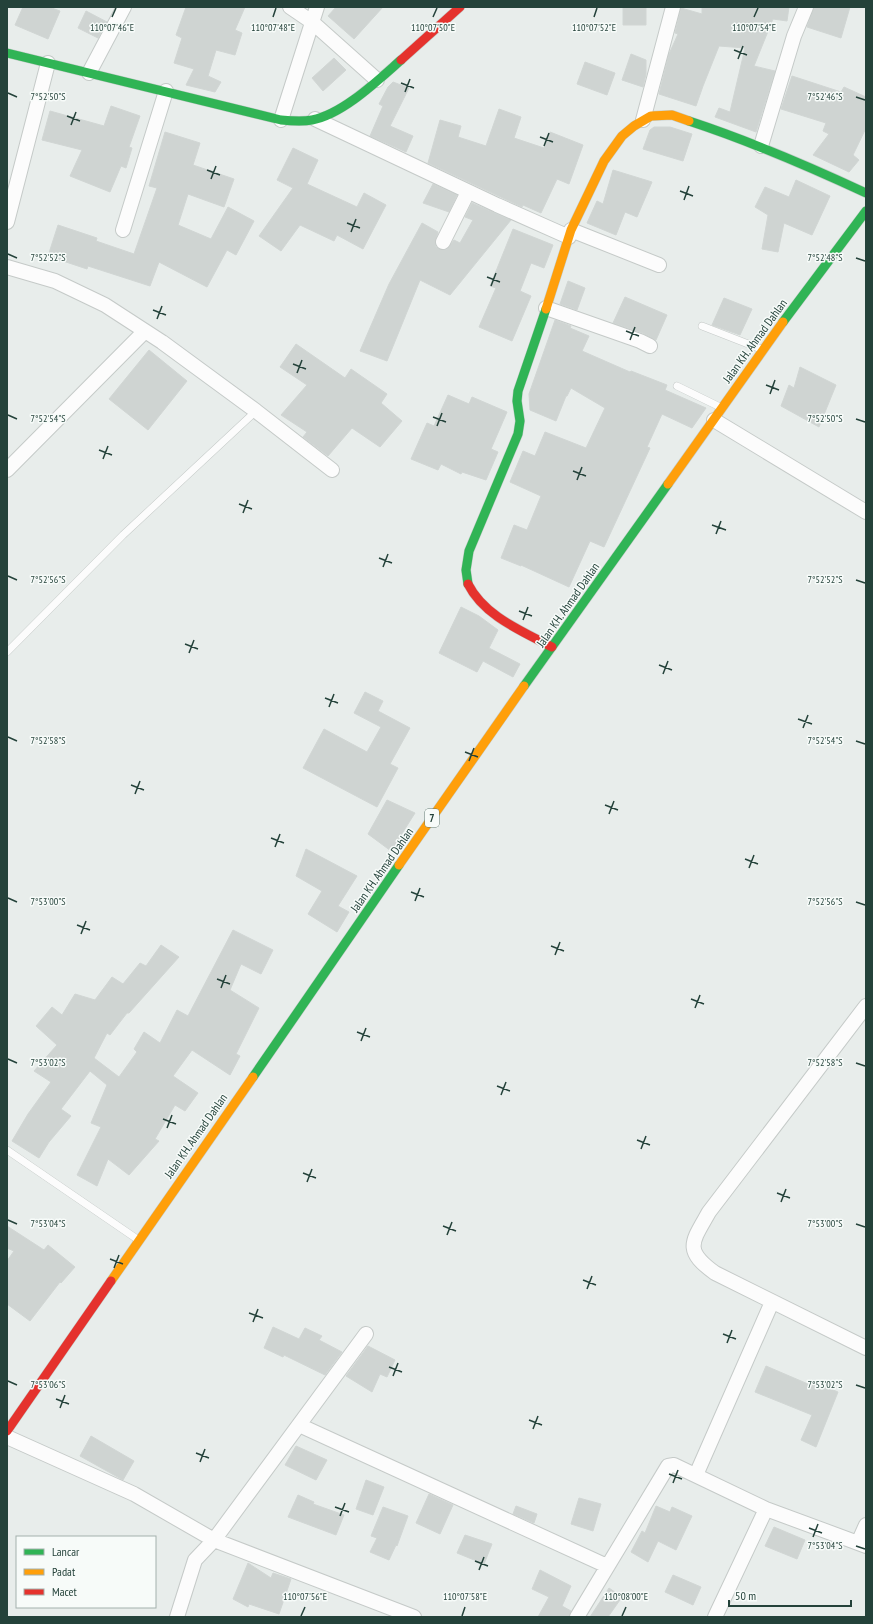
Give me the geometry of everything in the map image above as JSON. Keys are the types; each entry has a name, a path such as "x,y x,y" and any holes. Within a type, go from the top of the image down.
{"main road":[{"path":"7,53 281,120 299,122 315,119 329,114 342,106 377,80 408,54 460,7"},
{"path":"552,648 491,612 473,594 466,581 465,569 469,551 518,434 520,421 517,401 518,391 556,282 570,234 604,161 622,136 634,126 650,116 672,115 761,146 866,193"},
{"name":"Jalan KH. Ahmad Dahlan","path":"7,1431 552,648 763,350 866,211"}],"street":[{"path":"89,73 124,7"},
{"path":"290,7 312,22 377,80"},
{"path":"281,120 317,7"},
{"path":"643,120 673,7"},
{"path":"761,146 794,36 806,7"},
{"path":"7,222 48,63"},
{"path":"123,230 166,91"},
{"path":"315,119 468,192 570,234 659,265"},
{"path":"443,242 468,192"},
{"path":"7,267 55,280 104,305 162,342 256,411 332,470"},
{"path":"546,308 640,340 650,346"},
{"path":"7,470 145,331"},
{"path":"714,420 866,512"},
{"path":"866,1006 709,1212 694,1240 693,1248 696,1257 715,1273 866,1348"},
{"path":"696,1475 772,1302"},
{"path":"177,1617 195,1560 214,1540 366,1334"},
{"path":"299,1425 607,1566"},
{"path":"7,1437 134,1494 214,1540 414,1617"},
{"path":"577,1617 668,1466 674,1464 766,1509 862,1544 866,1525"},
{"path":"715,1617 766,1509"}],"lane":[{"path":"702,326 763,350"},
{"path":"676,386 722,408"},
{"path":"7,652 123,535 256,411"},
{"path":"7,1150 139,1240"}],"building":[{"path":"23,7 49,7 60,11 48,39 15,25"},
{"path":"186,7 245,7 235,30 242,33 235,55 216,50 208,76 221,82 215,92 186,85 194,69 174,63 182,38 176,35"},
{"path":"336,7 383,7 354,39 328,16"},
{"path":"623,7 646,7 646,25 623,25"},
{"path":"702,7 789,7 787,21 773,19 754,66 775,71 756,132 715,117 719,108 730,112 745,48 719,46 696,106 659,94 669,54 678,34 675,33 681,8 702,14"},
{"path":"814,7 850,7 841,38 807,27"},
{"path":"86,11 107,22 98,38 78,28"},
{"path":"631,54 646,60 646,74 643,87 622,80"},
{"path":"334,58 346,70 323,91 312,78"},
{"path":"585,62 615,73 607,95 577,84"},
{"path":"792,76 841,92 844,87 866,97 866,128 853,155 859,160 849,172 813,155 829,134 823,131 826,123 781,109"},
{"path":"393,82 409,88 390,126 413,136 406,152 370,136 383,106 379,104 388,87"},
{"path":"111,106 140,116 129,147 132,148 126,168 121,166 110,192 70,176 82,150 42,140 50,111 104,126"},
{"path":"499,109 521,117 514,138 544,148 550,132 583,145 569,184 557,179 541,213 523,205 522,207 428,163 440,120 461,126 458,137 486,146"},
{"path":"654,127 670,127 692,134 683,161 643,149 650,130"},
{"path":"165,132 200,143 193,165 234,179 224,207 188,194 178,225 211,239 228,207 254,221 236,255 227,250 207,287 159,262 150,286 88,266 87,269 48,256 58,225 97,238 96,241 134,254 157,188 149,186"},
{"path":"293,148 318,160 307,184 357,207 364,193 386,205 363,249 337,235 334,241 300,225 281,251 259,236 293,188 277,180"},
{"path":"613,170 652,182 637,217 625,212 616,235 587,223 597,201 603,204"},
{"path":"796,180 830,196 812,235 784,223 778,252 762,249 768,215 755,207 765,187 789,197"},
{"path":"433,184 457,195 449,212 423,203"},
{"path":"472,203 511,220 450,295 420,280 387,361 360,351 389,284 422,223 438,232 435,242 436,247 443,250 447,249 454,240 460,243 473,220 465,217"},
{"path":"513,229 553,245 544,268 531,263 520,291 531,296 512,341 479,327 496,288 490,286"},
{"path":"568,281 585,288 577,310 560,304"},
{"path":"625,297 667,315 656,340 643,333 613,323"},
{"path":"724,298 752,309 740,335 712,325"},
{"path":"555,320 571,326 570,328 589,336 582,351 630,372 631,371 667,385 665,390 706,408 692,428 662,414 647,447 650,448 604,547 590,541 569,587 521,565 501,558 514,525 527,530 541,496 510,482 523,451 535,456 545,432 586,448 605,408 571,388 566,396 556,421 530,410 529,394"},
{"path":"296,344 345,378 351,369 387,394 381,403 402,421 380,447 352,428 328,456 303,437 307,432 281,415 307,385 280,367"},
{"path":"149,350 187,381 148,430 109,399"},
{"path":"800,367 836,385 819,427 781,406 789,385 794,388"},
{"path":"448,395 469,404 472,397 507,412 491,449 498,452 486,480 462,472 461,474 441,464 438,470 411,459 427,423 434,426"},
{"path":"461,607 479,616 498,630 489,648 520,664 513,677 483,661 477,672 439,653"},
{"path":"365,692 383,701 378,711 410,728 390,764 398,768 377,807 303,768 324,729 367,752 381,727 354,713"},
{"path":"387,800 415,813 391,851 368,834"},
{"path":"306,849 357,876 338,906 349,912 337,932 308,914 322,891 296,876"},
{"path":"233,930 273,950 261,974 241,964 230,990 259,1008 236,1054 240,1056 230,1075 192,1050 173,1076 198,1093 185,1111 175,1105 155,1139 159,1141 129,1175 108,1159 97,1186 77,1175 101,1127 91,1123 107,1085 90,1071 61,1109 71,1116 49,1142 39,1158 12,1141 28,1114 51,1082 34,1071 57,1045 36,1026 52,1007 62,1015 75,994 95,1000 112,977 123,984 140,963 146,966 161,945 179,957 129,1013 127,1013 110,1035 107,1033 94,1058 119,1077 137,1052 134,1049 144,1032 160,1043 177,1010 188,1016"},
{"path":"7,1226 44,1250 48,1245 75,1267 61,1283 60,1282 30,1321 7,1304 7,1261 14,1251 7,1248"},
{"path":"273,1327 299,1339 305,1328 322,1336 319,1340 342,1352 325,1375 284,1355 283,1357 264,1348"},
{"path":"368,1346 395,1360 387,1377 380,1374 372,1392 346,1376"},
{"path":"766,1366 808,1384 810,1380 838,1392 816,1447 801,1440 812,1415 755,1392"},
{"path":"91,1436 134,1461 123,1480 80,1456"},
{"path":"296,1446 327,1460 316,1480 285,1465"},
{"path":"366,1480 384,1487 373,1515 356,1509"},
{"path":"429,1494 453,1505 440,1534 416,1523"},
{"path":"298,1495 314,1502 313,1504 344,1515 336,1535 288,1517"},
{"path":"579,1498 601,1504 593,1531 571,1524"},
{"path":"516,1506 537,1514 534,1523 513,1514"},
{"path":"656,1506 670,1512 672,1507 692,1516 676,1550 658,1541 648,1562 631,1552 642,1531 645,1533"},
{"path":"383,1507 408,1516 397,1546 396,1545 389,1560 370,1552 377,1538 371,1536"},
{"path":"774,1527 805,1540 797,1559 765,1546"},
{"path":"465,1535 492,1544 484,1564 457,1553"},
{"path":"248,1563 271,1578 273,1573 291,1579 279,1614 249,1604 248,1607 233,1599"},
{"path":"540,1570 571,1586 562,1606 571,1611 569,1617 538,1617 549,1597 532,1589"},
{"path":"673,1575 701,1587 693,1605 665,1592"},
{"path":"609,1588 622,1597 608,1617 590,1617"}],"traffic: fast":[{"path":"7,53 281,120 296,121 312,120 324,117 336,111 359,96 401,60"},
{"path":"689,121 779,154 866,193"},
{"path":"783,322 866,211"},
{"path":"468,584 466,570 469,551 518,434 520,421 517,401 518,391 546,309"},
{"path":"524,686 668,484"},
{"path":"253,1077 399,865"}],"traffic: slow":[{"path":"546,309 571,230 604,161 622,136 634,126 651,116 672,115 689,121"},
{"path":"668,484 783,322"},
{"path":"399,865 524,686"},
{"path":"111,1281 253,1077"}],"traffic: jam":[{"path":"401,60 460,7"},
{"path":"468,584 475,595 494,614 505,622 552,647"},
{"path":"7,1431 111,1281"}]}
